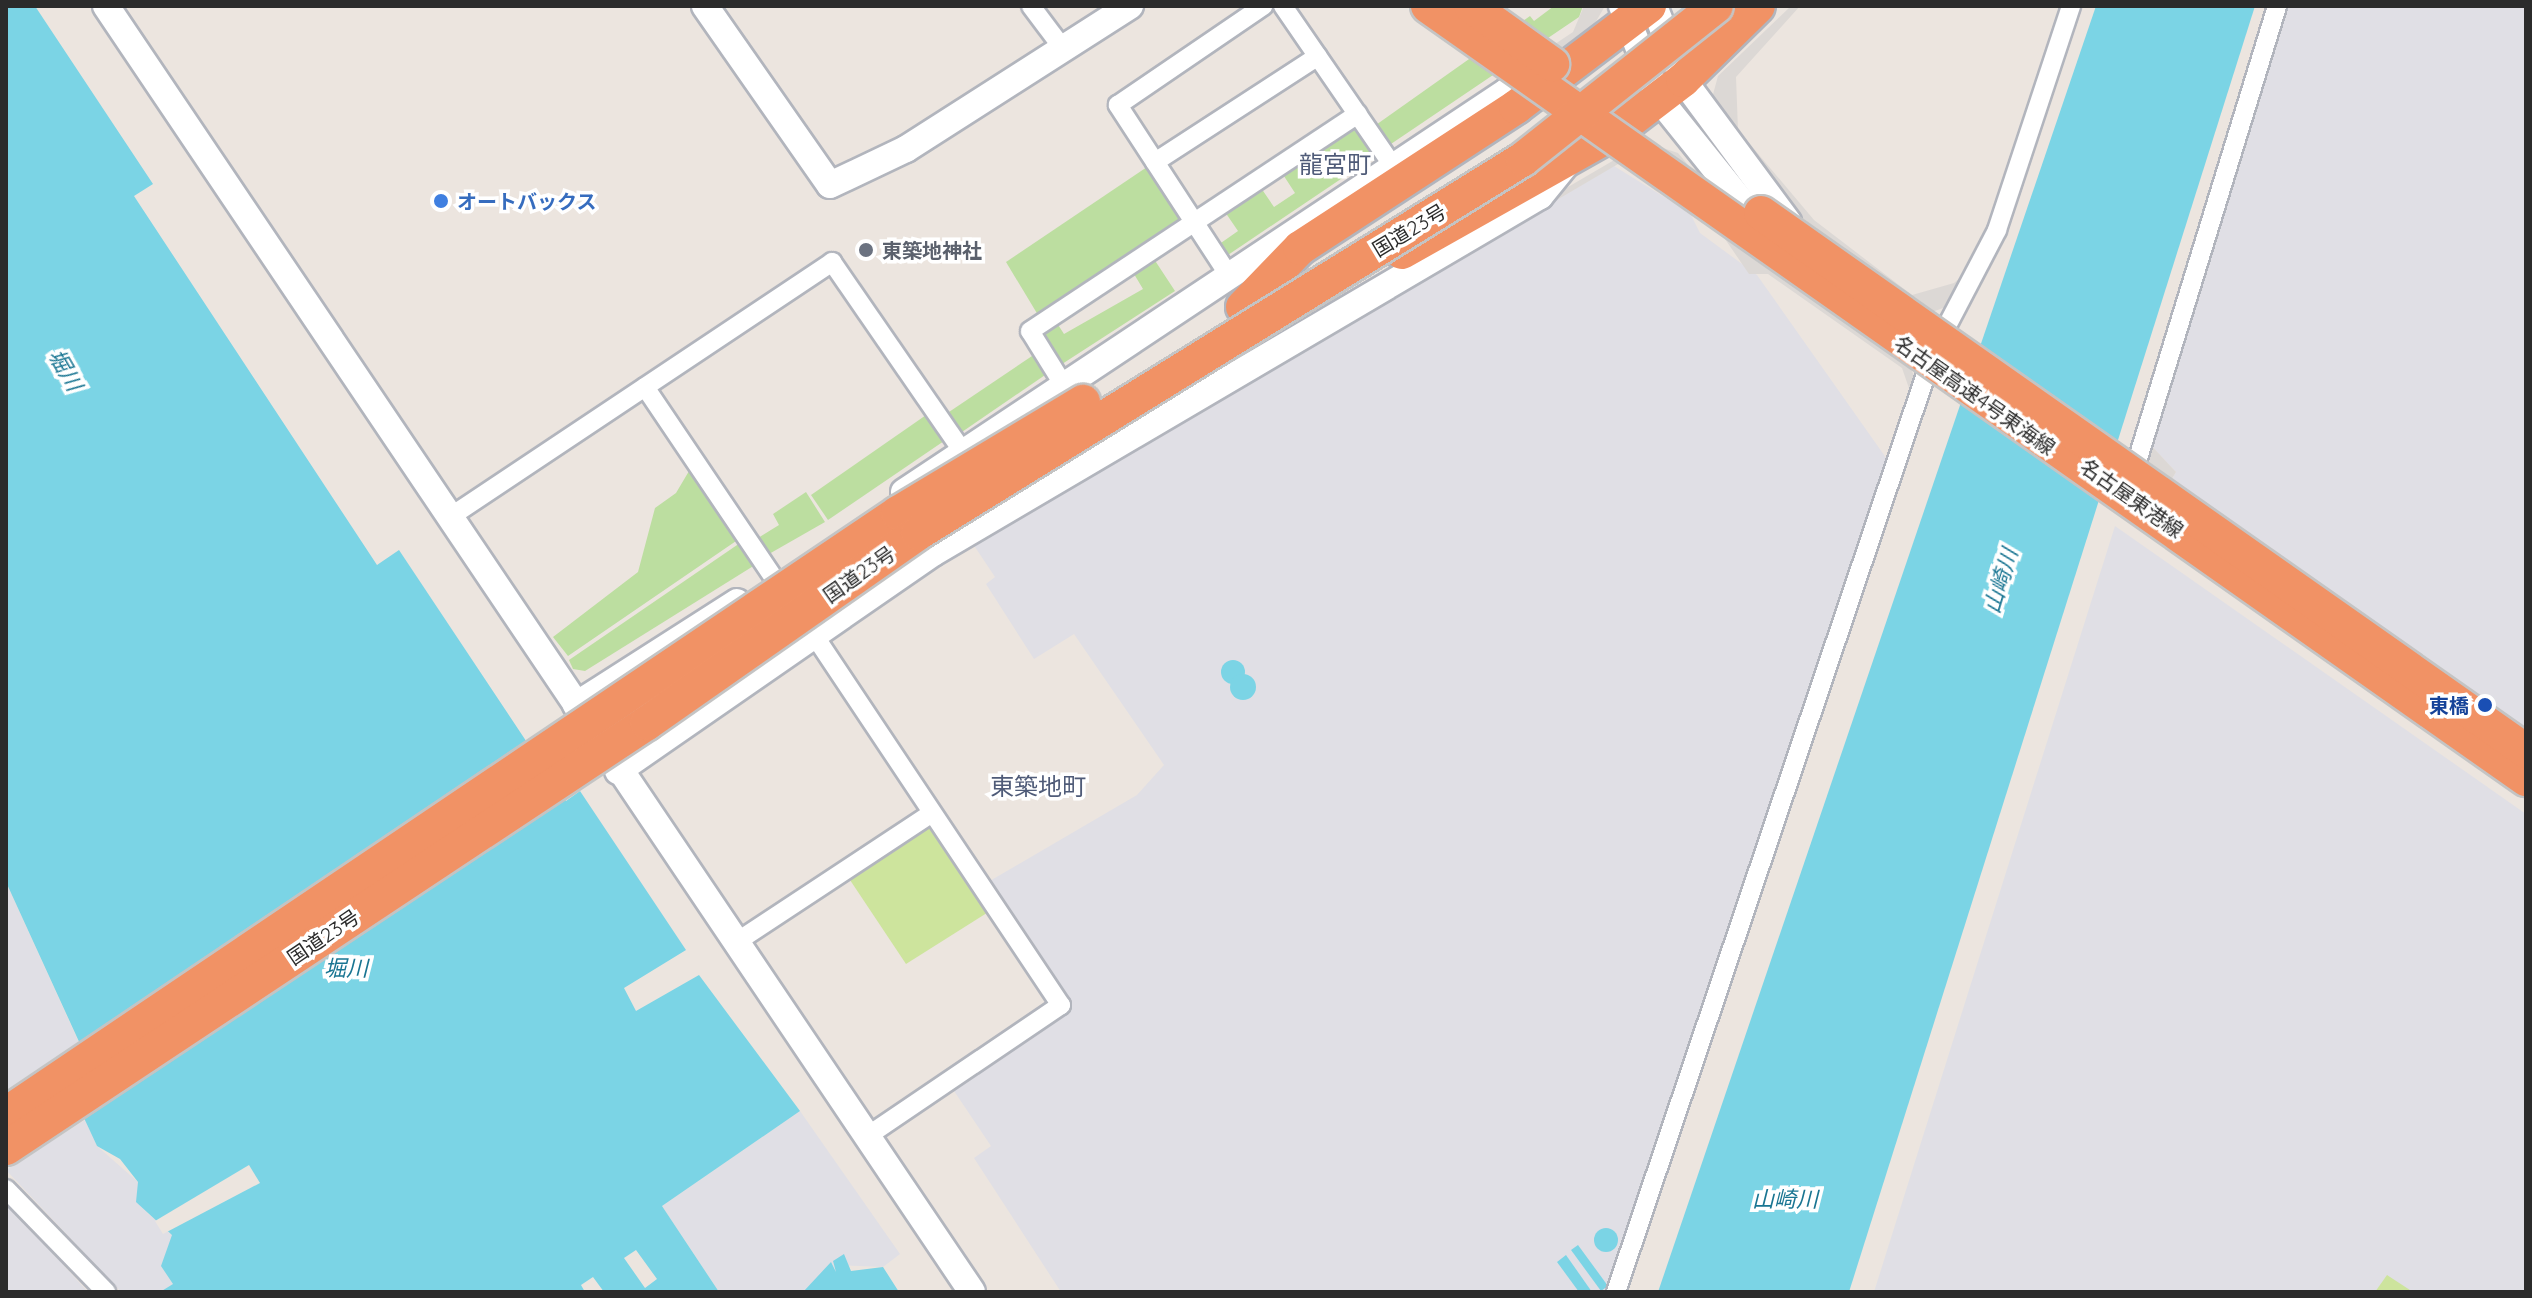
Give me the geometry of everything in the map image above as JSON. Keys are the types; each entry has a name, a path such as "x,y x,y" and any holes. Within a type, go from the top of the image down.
{"highway":[{"name":"名古屋高速4号東海線","path":"1428,6 2526,779"},
{"name":"名古屋高速4号東海線","path":"1471,6 2526,751"},
{"name":"国道23号","path":"6,1148 647,723 918,533 1508,145 1687,6"},
{"name":"国道23号","path":"6,1114 898,513 1523,159 1716,6"},
{"path":"1259,308 1318,300 1574,155 1671,89 1760,9"},
{"path":"1259,308 1300,248 1550,82 1638,10"}],"street":[{"path":"705,6 830,185 906,149 1130,6"},
{"path":"1031,6 1064,50"},
{"path":"1228,274 1118,105 1263,6"},
{"path":"1283,6 1393,166"},
{"path":"1616,1292 1940,354 1997,230 2071,6"},
{"path":"2123,481 2277,6"},
{"path":"109,7 453,515 618,771 972,1292"},
{"name":"名古屋東港線","path":"1638,10 1671,89 1824,262 1940,354 2526,762"},
{"path":"1155,162 1318,56"},
{"path":"576,705 770,581 1506,92 1550,82"},
{"path":"1063,384 1030,331 1358,114"},
{"path":"618,771 933,553 1540,196 1574,155"},
{"path":"453,515 832,262 963,452"},
{"path":"645,387 770,581 1061,1005 866,1137"},
{"name":"名古屋東港線","path":"2123,481 2526,779"},
{"path":"735,943 932,813"},
{"path":"6,1189 106,1292"}],"shaded area":[{"path":"1584,6 1605,6 1591,30 1390,154 1573,32"},
{"path":"1791,6 1800,6 1736,77 1738,130 1814,220 1912,295 1954,283 1975,265 1951,305 1924,315 1806,226 1771,191 1712,98 1718,76"},
{"path":"2282,6 2526,6 2526,732 2170,483 2176,472 2147,441"},
{"path":"1645,142 1678,153 1778,272 1910,367 1917,382 1912,397 1902,368 1768,274 1749,274 1670,159 1630,157 1140,445 1139,438"},
{"path":"1614,166 1690,213 1700,233 1757,275 1889,462 1608,1292 1061,1292 974,1158 991,1146 952,1088 1071,1008 988,882 1137,795 1164,765 1074,634 1034,659 986,584 995,577 973,544"},
{"path":"2147,441 2176,472 2170,482 2139,473"},
{"path":"2115,526 2526,814 2526,1292 1874,1292"},
{"path":"6,882 81,1047 6,1094"},
{"path":"800,1111 900,1254 883,1267 836,1265 836,1273 822,1273 803,1292 719,1292 662,1206"},
{"path":"85,1120 97,1146 138,1182 147,1213 173,1234 162,1266 173,1284 160,1292 121,1292 6,1170"},
{"path":"6,1202 87,1291 88,1292 6,1292"}],"green space":[{"path":"1554,6 1583,6 1579,17 1385,148 1373,127 1530,16 1534,21"},
{"path":"1358,125 1378,154 1225,257 1218,245 1238,231 1223,209 1259,185 1274,207 1295,193 1280,170"},
{"path":"1150,165 1187,219 1038,315 1006,262"},
{"path":"1152,256 1175,291 1059,366 1040,337 1055,320 1064,334 1143,289 1131,269"},
{"path":"1035,354 1048,373 959,434 946,414"},
{"path":"929,413 947,439 828,520 811,495"},
{"path":"692,466 739,539 568,656 553,637 638,572 655,508 676,493"},
{"path":"806,492 825,522 769,554 758,538 779,525 773,514"},
{"path":"740,543 755,565 585,671 573,669 569,660"},
{"path":"932,821 990,911 906,964 848,877"},
{"path":"2387,1275 2413,1292 2375,1292"}],"water":[{"name":"堀川","path":"6,6 35,6 153,184 134,196 377,565 399,550 566,801 580,791 686,950 624,988 636,1011 699,975 800,1111 662,1206 719,1292 604,1292 593,1277 581,1285 585,1292 160,1292 173,1284 161,1266 172,1235 136,1202 138,1182 120,1159 97,1146 58,1062 81,1046 6,882","holes":["636,1250 657,1279 645,1288 624,1258"]},
{"name":"山崎川","path":"2096,6 2255,6 1849,1292 1658,1292"},
{"path":"1233,660 1242,663 1245,672 1242,681 1233,684 1224,681 1221,672 1224,663"},
{"path":"1243,674 1252,678 1256,687 1252,696 1243,700 1234,696 1230,687 1234,678"},
{"path":"1606,1228 1615,1231 1618,1240 1615,1249 1606,1252 1597,1249 1594,1240 1597,1231"},
{"path":"1578,1245 1608,1286 1601,1291 1571,1250"},
{"path":"844,1254 851,1271 883,1267 899,1292 803,1292 831,1262 836,1272 833,1261"},
{"path":"1566,1255 1592,1292 1579,1292 1557,1262"}],"pier":[{"path":"249,1165 260,1183 163,1234 155,1221"}],"place":[{"name":"オートバックス","path":"441,201"},
{"name":"東築地神社","path":"866,250"},
{"name":"東橋","path":"2485,705"}],"district":[{"name":"龍宮町","path":"1335,165"},
{"name":"東築地町","path":"1038,787"}]}
